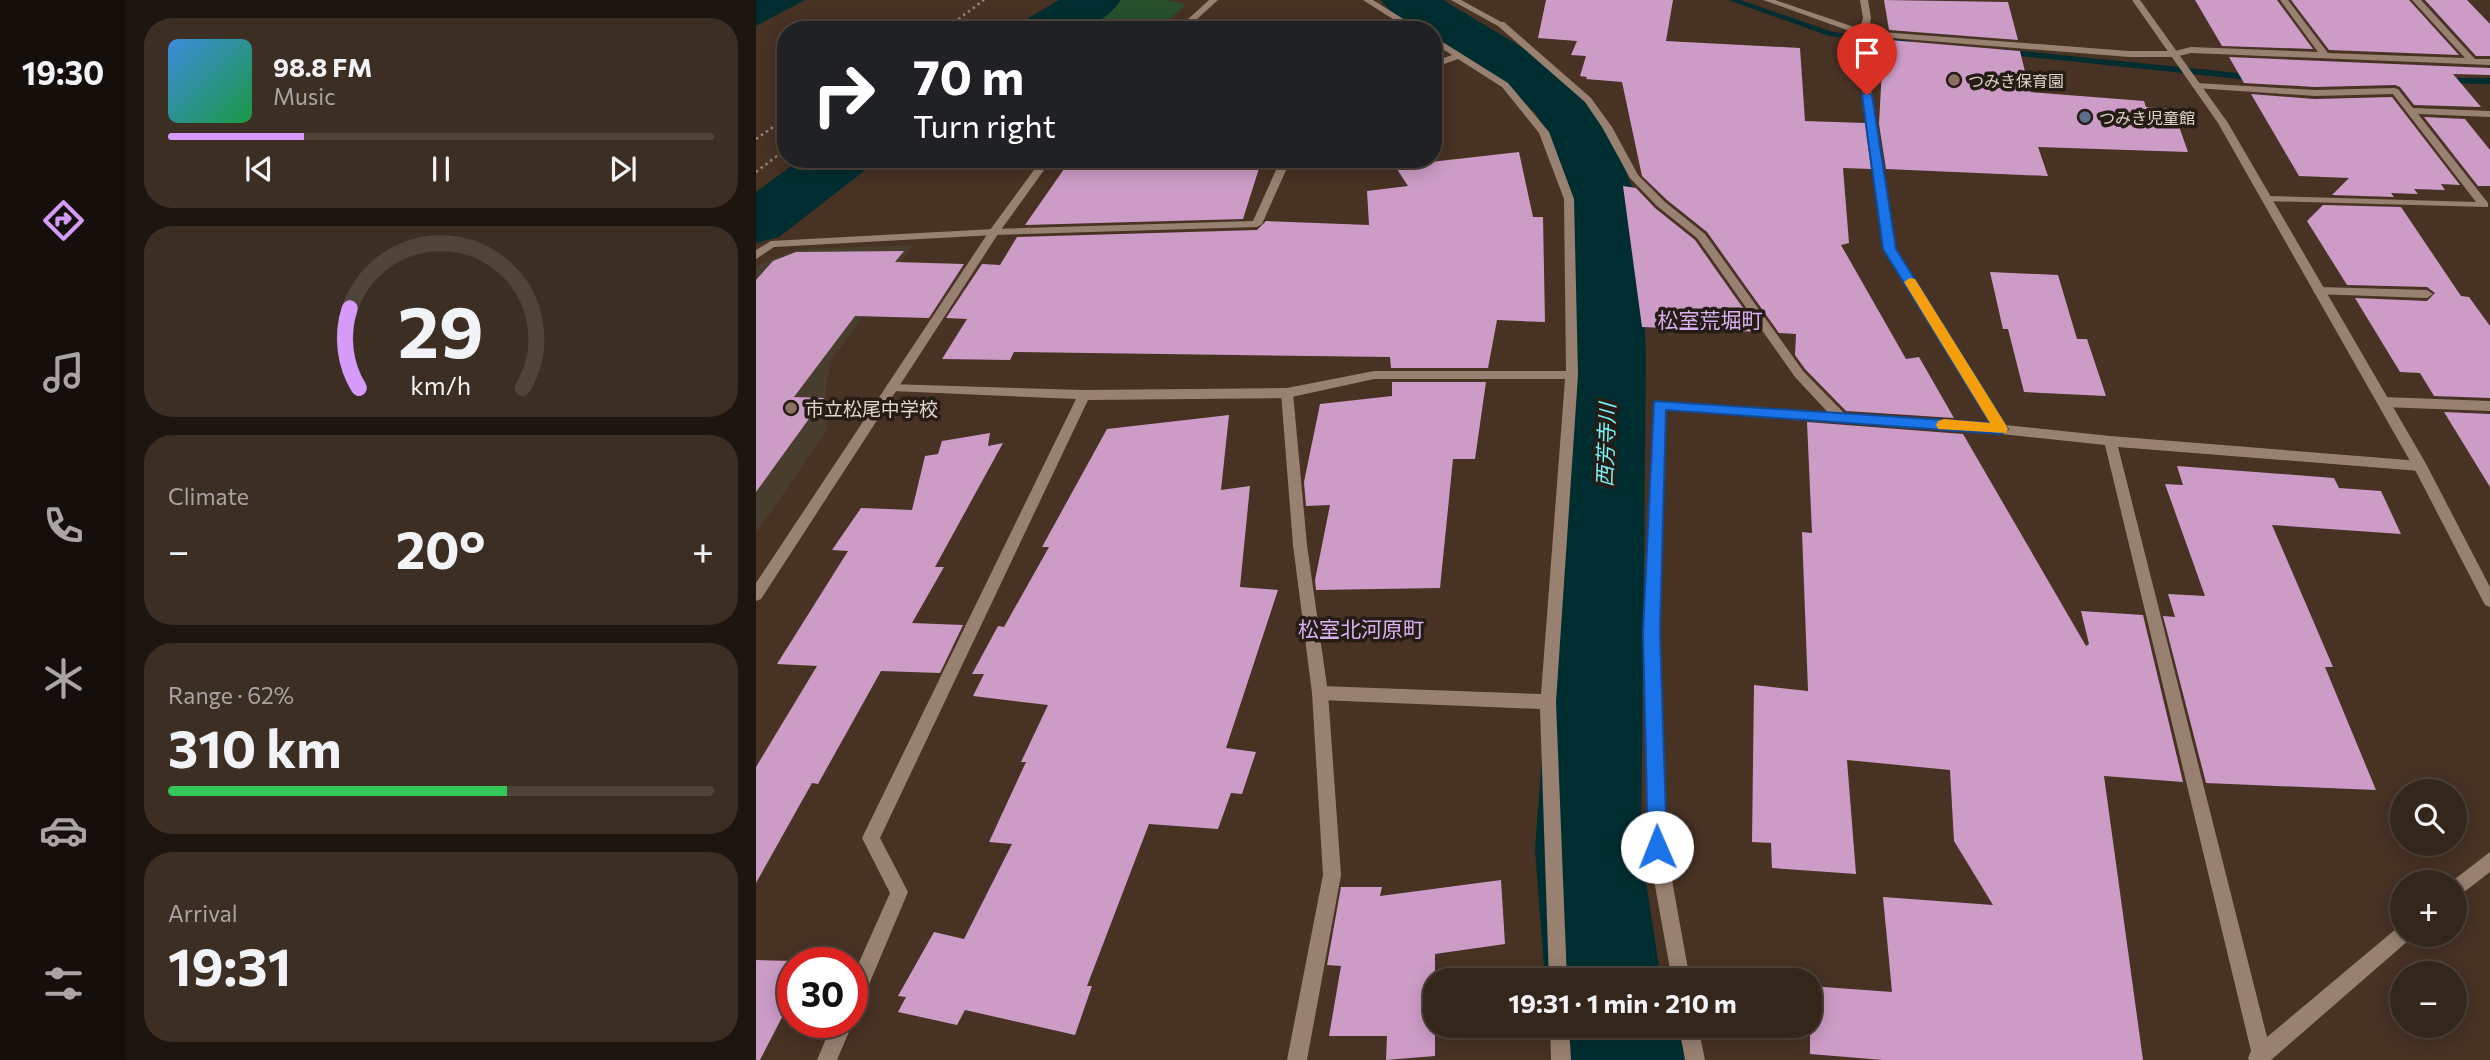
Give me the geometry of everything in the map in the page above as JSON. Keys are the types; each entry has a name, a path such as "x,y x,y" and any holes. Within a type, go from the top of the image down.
{"street":[{"path":"1190,21 1214,0"},
{"path":"1367,0 1402,21"},
{"path":"1455,0 1501,24 1588,100 1607,127 1634,176 1661,204 1701,236 1799,374 1841,418"},
{"path":"1767,0 1861,38 2129,54 2175,54 2191,50 2490,62"},
{"path":"1864,0 1867,18 1861,38 1890,249 2001,429"},
{"path":"2136,0 2223,123 2420,466 2490,601"},
{"path":"2284,0 2325,54"},
{"path":"2416,0 2472,61"},
{"path":"1442,44 1505,85 1544,132 1569,199 1572,375 1548,702 1558,968"},
{"path":"1442,62 1460,55"},
{"path":"2197,86 2315,93 2395,91 2487,205"},
{"path":"2411,111 2490,114"},
{"path":"756,595 994,232 1040,168"},
{"path":"756,255 771,244 994,232 1257,224 1282,168"},
{"path":"2267,198 2487,205"},
{"path":"2319,291 2427,294"},
{"path":"892,387 1084,395 1287,393 1374,375 1572,375"},
{"path":"1287,393 1300,545 1320,693 1332,875 1297,1060"},
{"path":"868,964 899,892 872,838 1084,395"},
{"path":"2383,402 2490,407"},
{"path":"1679,968 1657,847 1651,632 1659,404 2001,429 2110,441 2420,466"},
{"path":"2110,441 2259,1057 2390,945"},
{"path":"1320,693 1548,702"},
{"path":"2467,880 2490,861"},
{"path":"827,1060 837,1038"},
{"path":"1560,1038 1561,1060"},
{"path":"1691,1038 1695,1060"}],"path":[{"path":"956,21 984,0"},
{"path":"756,139 777,124"},
{"path":"756,172 777,156"}],"shaded area":[{"name":"市立松尾中学校","path":"913,245 831,361 826,385 827,430 756,534 756,268 765,261 801,249"}],"green space":[{"path":"1112,0 1165,0 1186,4 1168,21 1077,21"}],"water":[{"path":"756,0 805,0 756,26"}],"building":[{"path":"1546,0 1673,0 1666,41 1800,48 1805,121 1865,123 1871,169 1843,168 1849,243 1841,245 1906,359 1919,357 1954,418 1846,411 1805,369 1795,355 1796,334 1779,333 1707,232 1642,176 1622,82 1586,79 1587,77 1580,76 1586,56 1571,55 1577,41 1538,38"},
{"path":"1884,0 2008,2 2018,40 1889,30"},
{"path":"2195,0 2277,0 2313,49 2222,46"},
{"path":"2291,0 2409,0 2459,55 2329,50"},
{"path":"2425,0 2467,0 2490,24 2490,56 2476,56"},
{"path":"1890,40 2020,51 2030,92 2144,101 2146,107 2173,109 2188,152 2038,147 2048,176 1886,169 1879,124 1883,50 1891,50"},
{"path":"2229,57 2490,68 2490,75 2453,74 2481,107 2414,105 2400,87 2395,85 2315,87 2244,83"},
{"path":"2251,94 2315,99 2392,97 2460,185 2441,184 2445,190 2414,189 2418,194 2391,193 2394,197 2332,195 2349,178 2299,176"},
{"path":"2424,117 2465,119 2490,150 2490,186 2478,186"},
{"path":"1519,152 1533,217 1543,217 1545,322 1497,320 1488,368 1391,368 1390,357 1014,352 1010,360 942,359 967,319 946,318 982,264 1000,265 1017,237 1257,230 1266,221 1369,225 1367,191 1408,186 1396,168 1442,168 1442,161"},
{"path":"1065,168 1259,168 1243,219 1025,225"},
{"path":"1623,186 1636,188 1655,208 1695,240 1760,332 1642,327"},
{"path":"2323,205 2401,207 2461,296 2469,297 2490,326 2490,398 2434,396 2420,373 2400,372 2355,298 2427,301 2435,293 2427,287 2347,285 2307,221"},
{"name":"市立松尾中学校","path":"904,251 895,262 964,264 929,318 855,316 794,397 824,398 756,492 756,280 773,261 796,252"},
{"path":"1990,272 2058,275 2077,339 2087,339 2106,396 2024,392 2008,329 2003,329"},
{"path":"1392,382 1486,382 1475,459 1453,459 1440,588 1316,590 1315,580 1330,505 1306,506 1304,482 1320,404 1392,396"},
{"path":"2444,412 2490,414 2490,487"},
{"path":"1229,415 1221,490 1250,486 1240,587 1278,590 1226,748 1256,752 1242,794 1231,793 1218,829 1149,824 1087,986 1092,986 1075,1035 965,1010 957,1025 898,1012 906,997 898,996 934,932 964,939 1012,844 989,842 1026,762 1021,762 1048,705 973,696 984,674 972,674 998,626 1004,627 1049,547 1042,547 1107,429"},
{"path":"1807,422 1963,434 2086,646 2089,644 2081,611 2143,615 2183,782 2104,776 2143,1060 1883,1060 1810,1054 1810,1038 1822,1038 1822,987 1892,992 1883,897 1993,905 1954,841 1950,770 1847,760 1856,874 1772,868 1771,843 1752,842 1754,685 1808,691 1802,532 1812,533"},
{"path":"990,433 988,446 1003,443 935,567 944,567 912,623 963,625 940,673 881,671 818,784 812,783 756,883 756,767 817,666 777,664 848,551 832,550 861,508 912,510 925,456 938,454 942,441"},
{"path":"2177,466 2334,478 2339,488 2381,491 2401,534 2272,525 2333,667 2325,667 2376,790 2206,783 2163,616 2175,617 2168,594 2205,596 2165,484 2183,485"},
{"path":"1501,880 1505,944 1435,954 1435,968 1423,968 1423,1038 1435,1038 1435,1056 1386,1060 1387,1036 1329,1036 1341,966 1327,965 1341,887 1382,887 1380,896"},
{"path":"756,960 777,961 777,1027 760,1060 756,1060"}],"waterway":[{"path":"1061,21 1095,0"},
{"name":"西芳寺川","path":"1407,0 1441,21"},
{"path":"1732,0 1832,34 1910,44"},
{"name":"西芳寺川","path":"1442,22 1528,75 1561,106 1588,155 1603,194 1608,238 1609,357 1588,849 1602,968"},
{"path":"2003,52 2258,78"},
{"path":"2442,81 2490,81"},
{"path":"756,223 829,168"},
{"name":"西芳寺川","path":"1621,1038 1627,1060"}],"slow traffic":[{"path":"1910,282 2001,429 1944,425"}],"place":[{"name":"つみき保育園","path":"1954,80"},
{"name":"つみき児童館","path":"2085,117"},
{"name":"市立松尾中学校","path":"791,408"}],"district":[{"name":"松室荒堀町","path":"1710,319"},
{"name":"松室北河原町","path":"1361,628"}],"route":[{"path":"1657,847 1651,632 1659,404 2001,429 1890,249 1867,95"}]}
